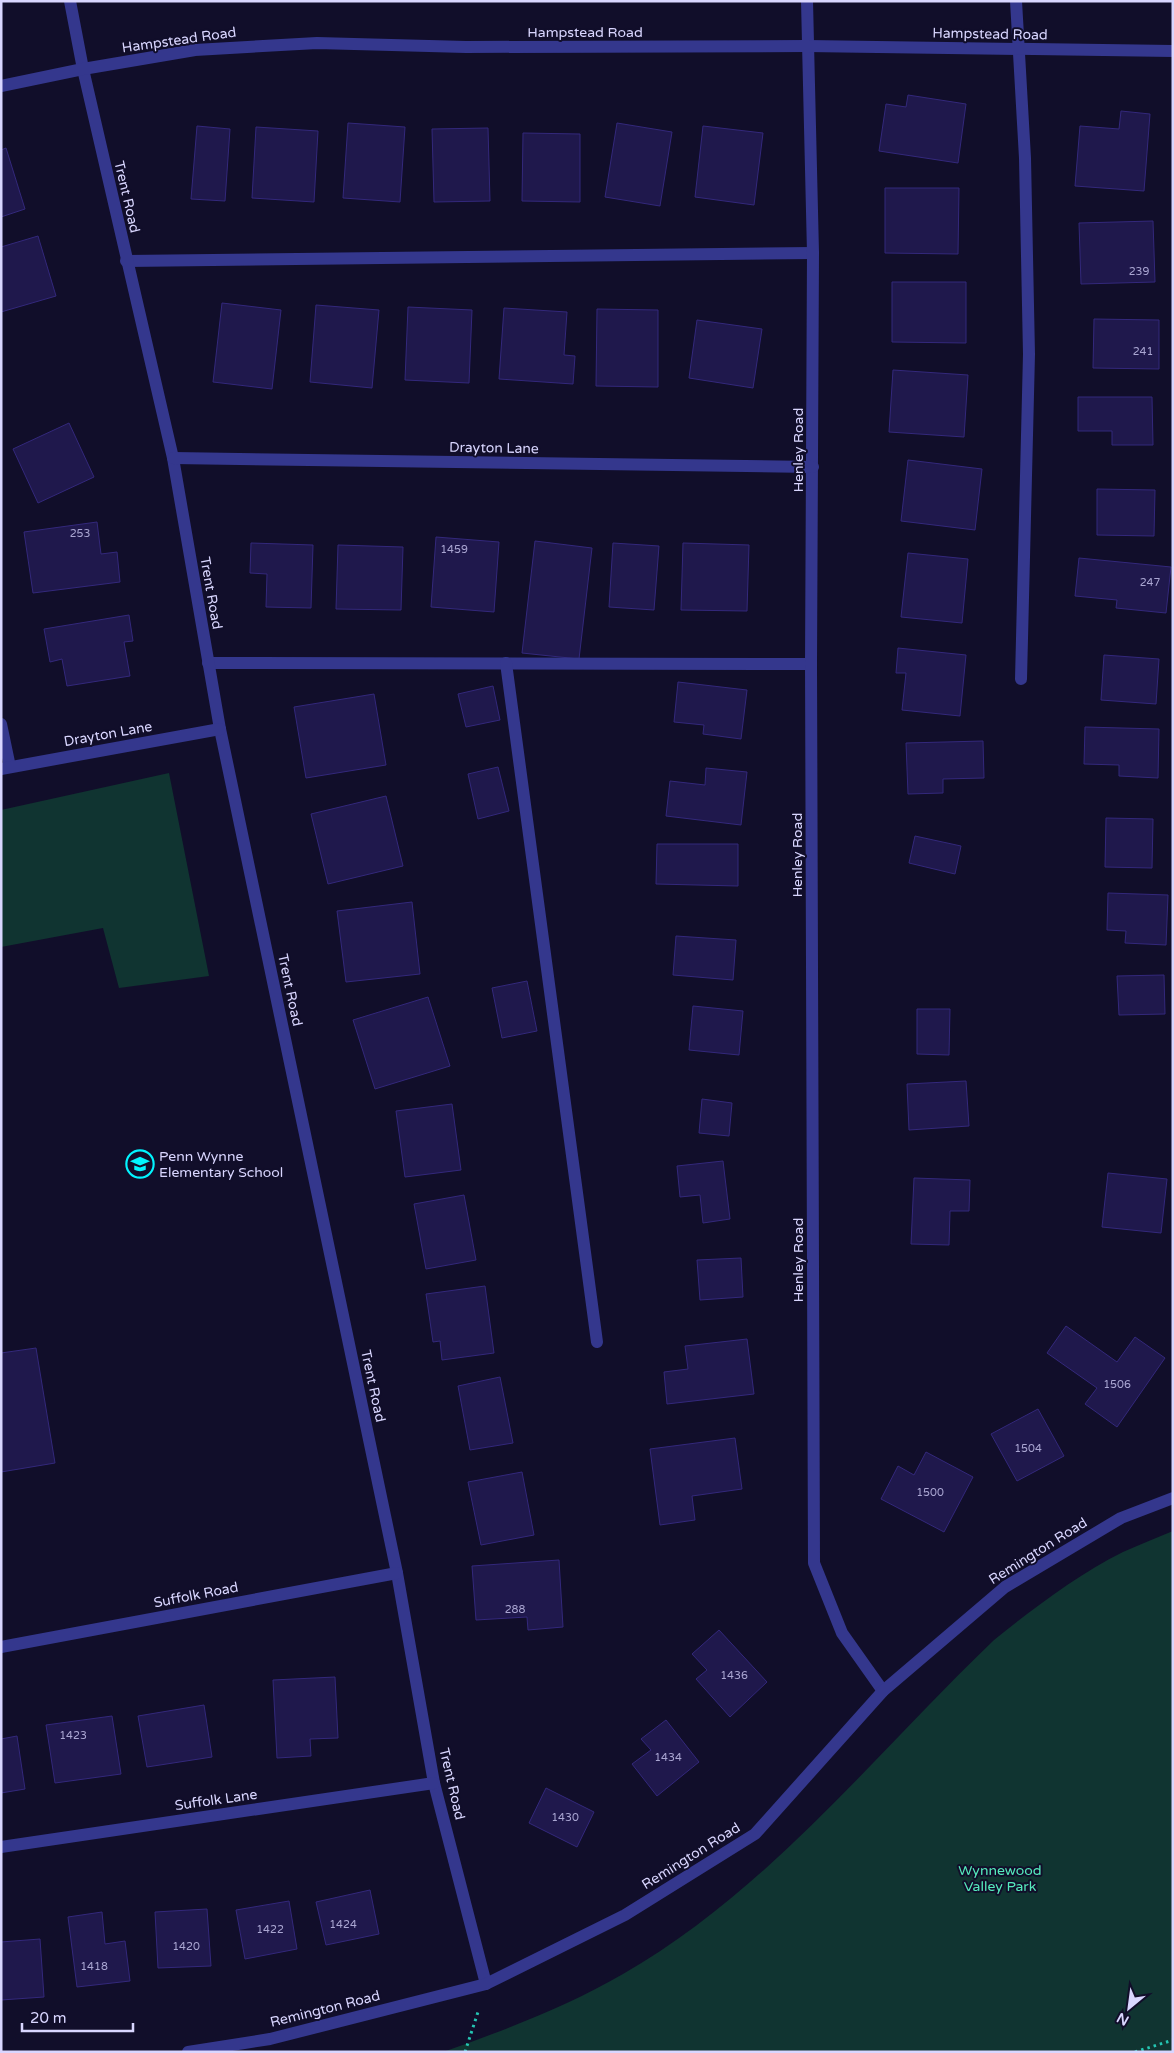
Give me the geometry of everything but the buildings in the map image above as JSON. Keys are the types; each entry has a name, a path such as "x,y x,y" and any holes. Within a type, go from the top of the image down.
{"street":[{"name":"Trent Road","path":"70,1 83,69 126,261 174,458 220,729 397,1573 434,1783 486,1984"},
{"name":"Henley Road","path":"807,1 813,253 811,664 814,1564 842,1633 883,1690"},
{"path":"1016,1 1017,50 1025,158 1029,354 1021,679"},
{"name":"Hampstead Road","path":"1,86 83,69 194,50 308,44 466,47 807,46 1173,51"},
{"path":"126,261 813,253"},
{"name":"Drayton Lane","path":"174,458 813,467"},
{"path":"208,663 811,664"},
{"path":"506,664 597,1342"},
{"path":"1,724 6,768"},
{"name":"Drayton Lane","path":"6,768 220,729"},
{"name":"Remington Road","path":"188,2052 270,2039 486,1984 625,1915 754,1834 883,1690 1005,1587 1122,1518 1173,1498"},
{"name":"Suffolk Road","path":"1,1647 397,1573"},
{"name":"Suffolk Lane","path":"1,1847 434,1783"}],"path":[{"path":"465,2052 486,1984"},
{"path":"1135,2052 1172,2039"}],"green space":[{"path":"169,773 209,976 119,988 103,928 1,947 1,810"},
{"name":"Wynnewood Valley Park","path":"1173,1531 1173,2052 443,2052 512,2026 580,1997 623,1974 675,1941 725,1903 818,1819 994,1640 1040,1604 1089,1571 1123,1552"}],"place":[{"name":"Penn Wynne Elementary School","path":"140,1164"}]}
